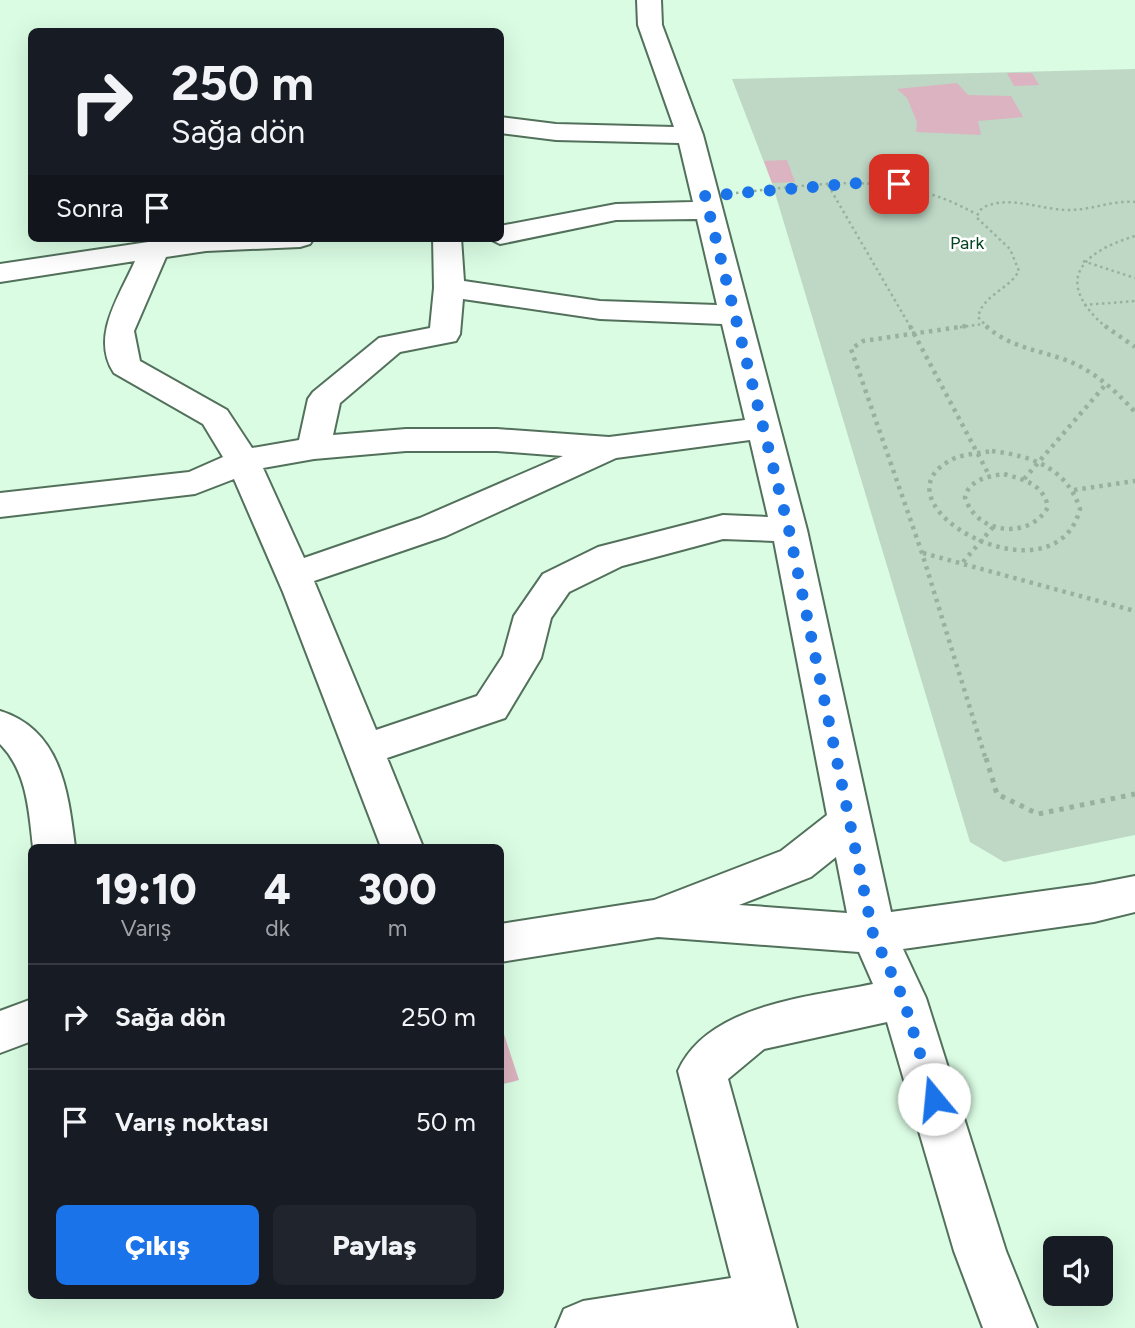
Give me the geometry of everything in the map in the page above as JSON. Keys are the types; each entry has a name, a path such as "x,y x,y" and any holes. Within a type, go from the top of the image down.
{"street":[{"path":"649,0 650,25 690,135 789,530 873,934 903,998 981,1251 1010,1328"},
{"path":"504,126 556,132 690,135"},
{"path":"504,234 615,212 707,203"},
{"path":"0,273 206,242"},
{"path":"314,448 324,400 355,372 390,345 445,334 449,288 447,242"},
{"path":"154,251 119,331 125,366 215,417 243,461 293,575 401,844"},
{"path":"449,288 600,310 736,315"},
{"path":"0,505 195,483 243,461 314,448 406,439 497,440 609,448 764,428"},
{"path":"293,575 433,527 609,448"},
{"path":"364,750 491,706 522,659 533,616 556,583 611,556 723,527 789,530"},
{"path":"0,726 14,730 44,777 54,844"},
{"path":"504,942 658,918 796,864 849,821"},
{"path":"658,918 873,934 1094,903 1135,894"},
{"path":"583,1328 767,1314 702,1071 752,1030 903,998"},
{"path":"0,1032 28,1022"}],"path":[{"path":"707,203 828,185 880,182 919,188 952,198 976,214 982,225 1010,249 1019,271 1009,287 982,307 978,317 983,324 1005,341 1062,358 1107,383 1135,412"},
{"path":"828,185 914,333 989,475"},
{"path":"976,214 985,205 1000,202 1071,210 1122,200 1135,202"},
{"path":"1135,236 1111,242 1083,261 1076,277 1083,305 1111,334 1135,347"},
{"path":"1083,261 1135,278"},
{"path":"1083,305 1135,301"},
{"path":"983,324 863,341 851,349 922,553 997,794 1038,814 1135,794"},
{"path":"1024,479 1107,383"},
{"path":"978,452 1006,452 1040,462 1058,472 1074,490 1080,509 1074,528 1057,542 1017,550 979,543 959,534 939,517 930,498 929,488 936,471 944,464 978,452"},
{"path":"1004,474 1024,479 1043,492 1049,502 1049,512 1032,527 1018,529 994,526 975,515 967,506 965,495 968,486 977,479 1004,474"},
{"path":"1074,490 1135,481"},
{"path":"962,562 994,526"},
{"path":"922,553 1135,611"}],"green space":[{"name":"Park","path":"1135,69 1135,835 1004,862 970,842 772,183 732,79"}],"building":[{"path":"1007,73 1032,73 1039,85 1014,86"},
{"path":"957,83 968,95 1011,96 1023,117 978,121 981,135 916,132 917,122 907,98 897,89"},
{"path":"787,160 795,182 772,183 764,161"},
{"path":"504,1034 519,1080 504,1084"}],"route":[{"path":"899,184 859,183 705,196 789,530 873,934 903,998 934,1099"}]}
